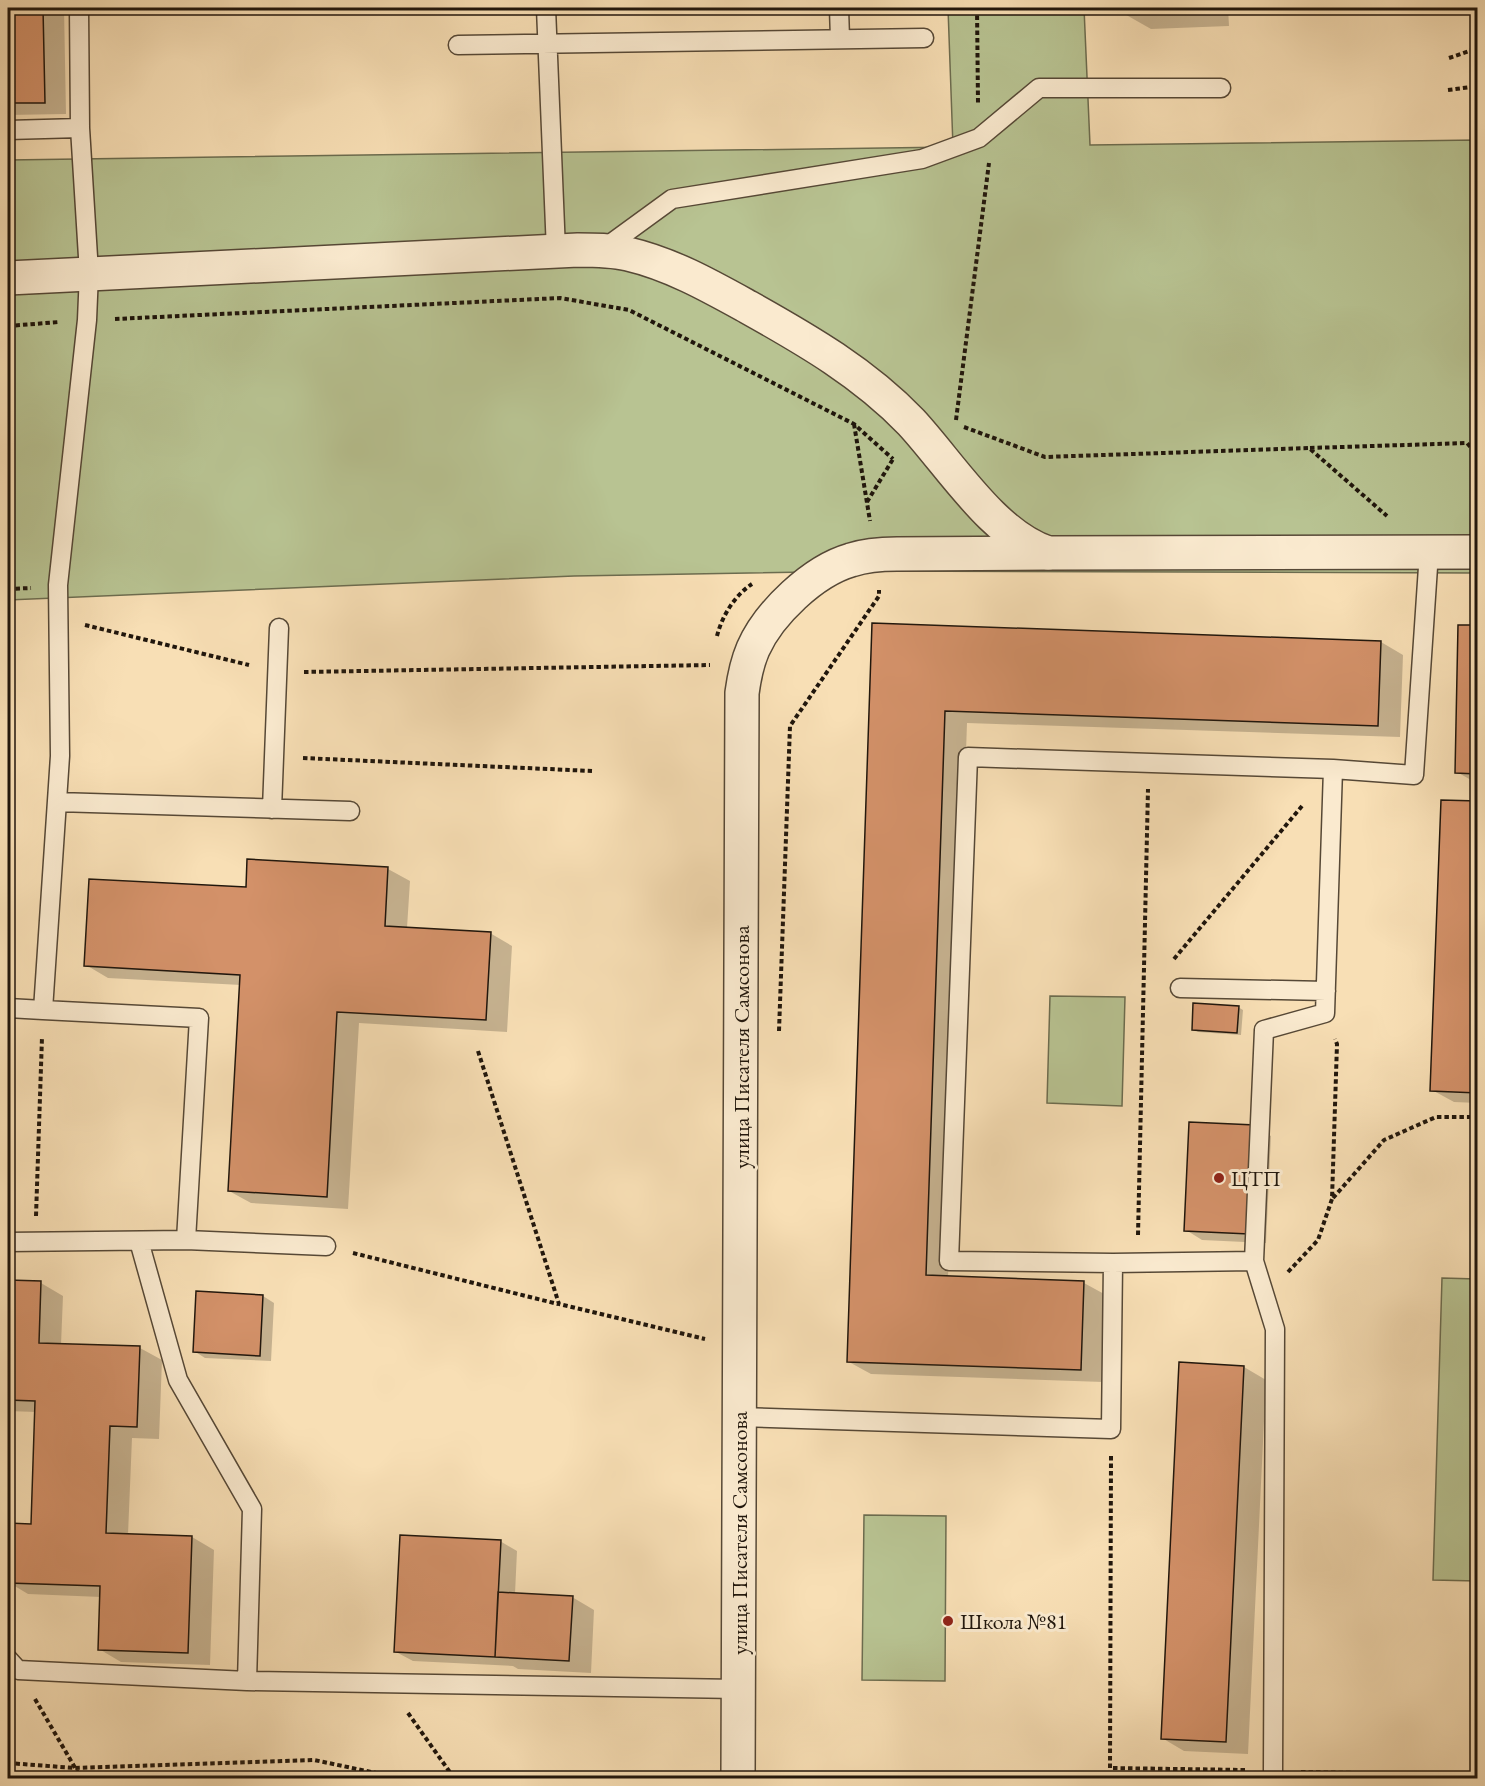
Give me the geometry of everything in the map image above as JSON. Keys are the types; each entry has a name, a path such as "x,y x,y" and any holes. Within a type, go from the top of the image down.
{"street":[{"path":"8,278 556,251 602,250 626,253 672,267 804,338 842,363 892,403 1000,525 1021,542 1047,553"},
{"name":"улица Писателя Самсонова","path":"738,1779 743,686 754,646 785,604 814,579 851,560 874,555 943,552 1478,552"}],"lane":[{"path":"44,1010 60,756 58,585 87,320 89,273 80,128 79,8"},
{"path":"546,8 556,251"},
{"path":"839,8 840,39"},
{"path":"458,45 924,38"},
{"path":"602,250 672,199 922,159 979,138 1039,88 1221,88"},
{"path":"8,130 80,128"},
{"path":"1254,1261 1113,1263 949,1261 968,757 1334,769 1414,775 1429,552"},
{"path":"272,809 279,628"},
{"path":"1273,1771 1275,1329 1254,1261 1264,1030 1325,1013 1334,769"},
{"path":"57,802 350,811"},
{"path":"1180,988 1326,991"},
{"path":"8,1008 199,1018 186,1240"},
{"path":"8,1242 186,1240 326,1246"},
{"path":"139,1241 178,1380 252,1509 247,1682"},
{"path":"739,1417 1111,1429 1113,1263"},
{"path":"13,1665 247,1682 738,1689"}],"path":[{"path":"976,8 979,138 991,152 955,423 1045,457 1467,443 1478,456"},
{"path":"1449,58 1478,48"},
{"path":"1448,90 1478,86"},
{"path":"8,326 87,320 560,298 629,310 854,424 893,459"},
{"path":"867,502 893,459 930,445"},
{"path":"1309,448 1429,552"},
{"path":"779,1036 790,726 879,596 874,555"},
{"path":"58,618 277,672 711,665"},
{"path":"274,756 592,771"},
{"path":"1137,1262 1149,763"},
{"path":"1174,960 1334,769"},
{"path":"1143,996 1151,987"},
{"path":"35,1243 44,1010"},
{"path":"1265,1296 1318,1240 1332,1199 1338,1044 1325,1013"},
{"path":"478,1051 559,1304"},
{"path":"1332,1199 1384,1140 1436,1117 1478,1117"},
{"path":"326,1246 706,1339"},
{"path":"1111,1429 1110,1768 1478,1775"},
{"path":"13,1665 81,1779"},
{"path":"387,1683 454,1779"},
{"path":"8,1763 75,1768 314,1760 400,1779"}],"green space":[{"path":"948,8 1084,8 1090,145 1477,140 1477,573 872,571 574,576 8,600 8,160 953,147"},
{"path":"1050,996 1125,997 1122,1106 1047,1103"},
{"path":"1442,1278 1477,1279 1477,1581 1433,1580"},
{"path":"864,1515 946,1516 945,1681 862,1680"}],"building":[{"path":"8,8 43,8 45,103 8,103"},
{"path":"872,623 1381,641 1378,726 945,711 926,1275 1084,1281 1081,1370 847,1362"},
{"path":"1458,625 1478,625 1478,774 1455,773"},
{"path":"1441,800 1478,801 1478,1093 1430,1091"},
{"path":"247,859 388,867 385,926 491,932 486,1020 337,1012 327,1197 228,1191 240,975 84,966 89,879 246,887"},
{"path":"1193,1003 1239,1006 1237,1033 1192,1030"},
{"name":"ЦТП","path":"1189,1122 1255,1125 1249,1234 1184,1231"},
{"path":"8,1280 41,1281 39,1343 140,1346 137,1427 110,1426 106,1533 192,1536 188,1653 98,1650 100,1586 8,1583 8,1523 31,1524 35,1401 8,1400"},
{"path":"196,1291 263,1295 260,1356 193,1352"},
{"path":"1179,1362 1244,1366 1226,1742 1161,1739"},
{"path":"400,1535 501,1540 495,1657 394,1652"},
{"path":"498,1592 573,1596 569,1661 495,1657"}],"place":[{"name":"ЦТП","path":"1219,1178"},
{"name":"Школа №81","path":"948,1621"}]}
